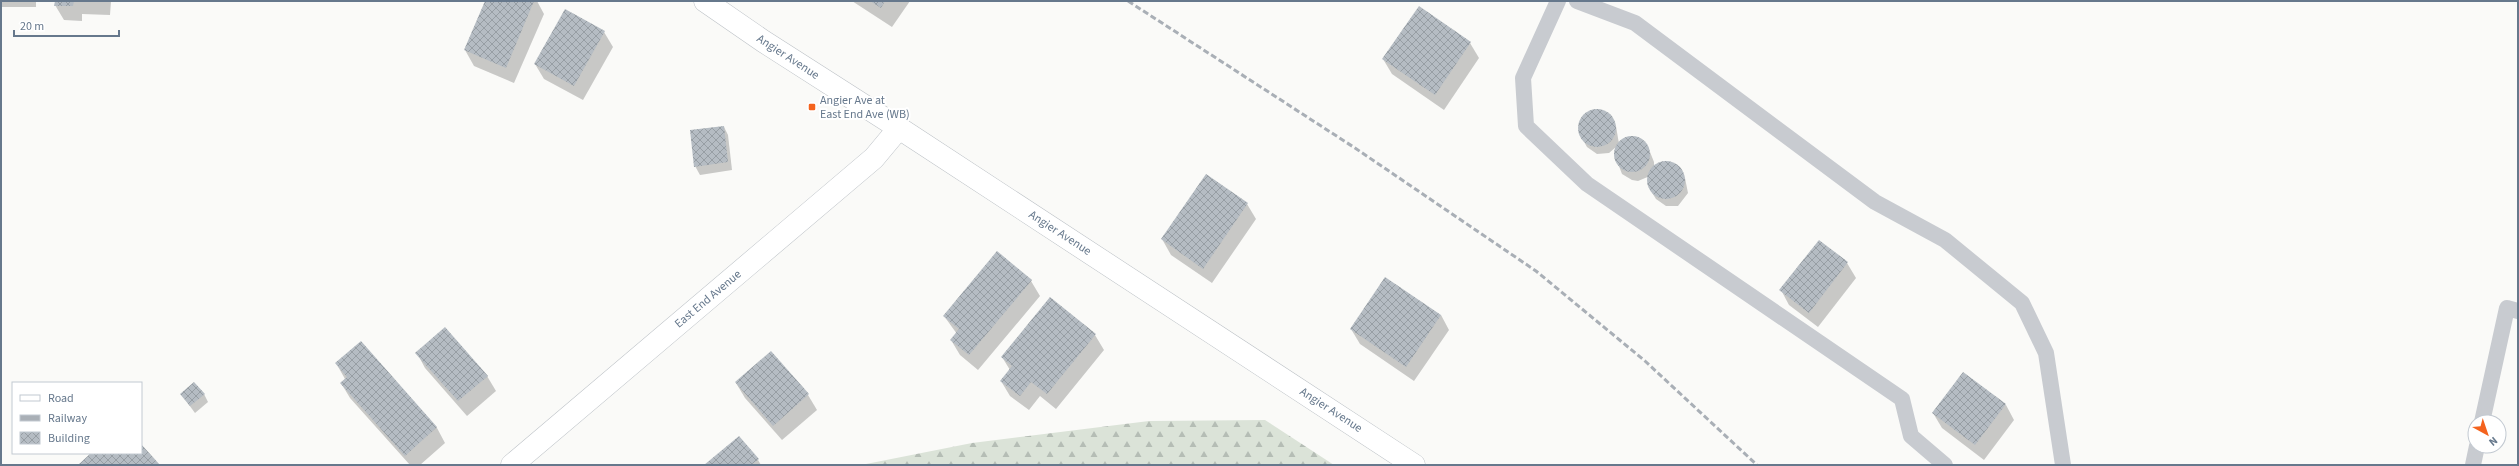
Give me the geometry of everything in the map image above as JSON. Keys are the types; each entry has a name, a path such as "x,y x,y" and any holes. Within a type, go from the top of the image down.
{"main road":[{"name":"Angier Avenue","path":"705,1 763,41 899,128 1414,465"},
{"name":"East End Avenue","path":"512,465 874,158 899,128"}],"lane":[{"path":"1558,1 1523,78 1526,126 1588,184 1902,399 1910,436 1945,465"},
{"path":"1577,1 1635,22 1875,202 1945,240 2022,303 2046,353 2063,465"},
{"path":"2484,414 2507,308 2518,311"},
{"path":"2473,465 2475,454"}],"green space":[{"path":"1265,420 1334,465 861,465 972,443 1149,421"}],"building":[{"path":"55,1 74,1 73,6 54,6"},
{"path":"485,1 534,1 506,68 464,50"},
{"path":"870,1 885,1 881,8"},
{"path":"1419,6 1471,42 1435,95 1382,59"},
{"path":"565,9 605,31 574,86 534,64"},
{"path":"1597,109 1610,115 1616,128 1610,141 1597,147 1584,141 1578,128 1584,115"},
{"path":"724,126 728,162 694,167 690,130"},
{"path":"1636,136 1645,141 1649,147 1649,161 1645,167 1636,172 1628,172 1619,167 1615,161 1614,150 1619,141 1625,137"},
{"path":"1666,161 1679,167 1685,180 1679,193 1666,199 1653,193 1647,180 1653,167"},
{"path":"1206,174 1248,203 1203,269 1161,239"},
{"path":"1819,240 1848,262 1809,313 1779,290"},
{"path":"997,251 1032,280 969,355 950,340 959,329 943,316"},
{"path":"1385,277 1441,315 1406,367 1350,329"},
{"path":"1050,297 1096,334 1047,394 1031,382 1020,396 1000,381 1012,366 1001,357"},
{"path":"445,327 488,376 458,401 415,353"},
{"path":"361,341 437,427 405,456 340,383 347,377 335,363"},
{"path":"771,351 809,394 773,426 735,382"},
{"path":"1963,372 2006,404 1975,445 1932,413"},
{"path":"194,382 205,394 190,406 180,394"},
{"path":"739,436 759,459 751,465 704,465"},
{"path":"142,445 160,465 78,465 90,454 142,454"}],"railway":[{"path":"1128,1 1355,148 1536,271 1645,361 1757,465"}],"place":[{"name":"Angier Ave at East End Ave (WB)","path":"812,107"}]}
